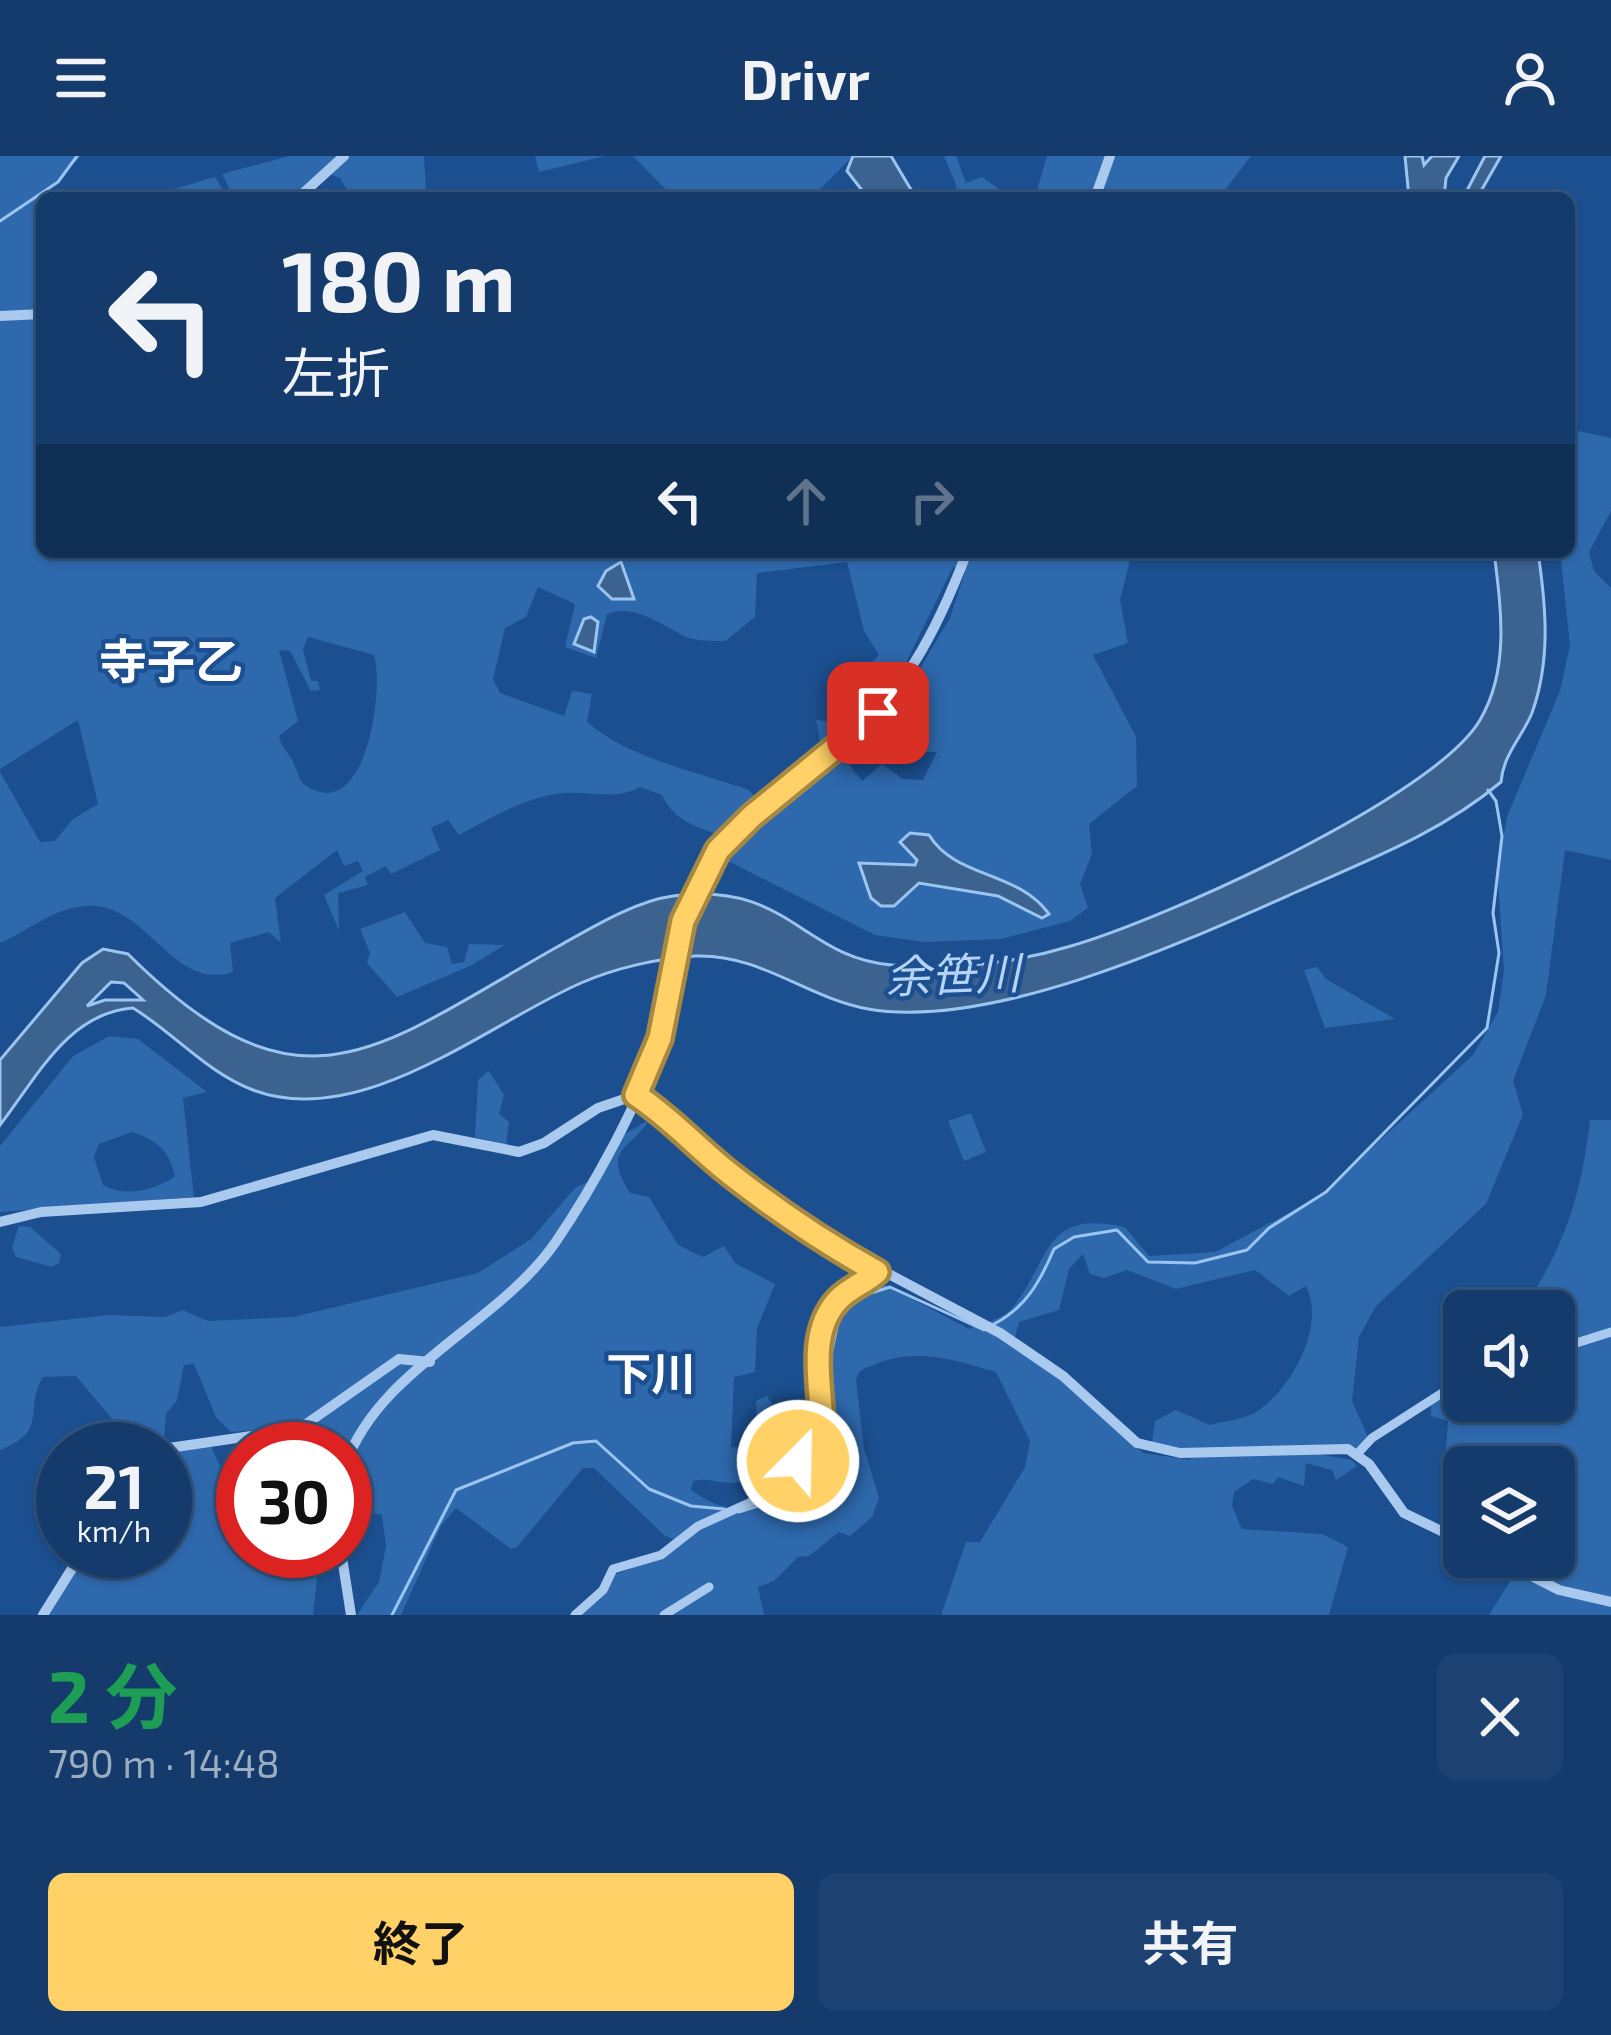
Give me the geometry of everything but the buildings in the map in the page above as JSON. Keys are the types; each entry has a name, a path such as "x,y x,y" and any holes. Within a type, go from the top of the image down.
{"street":[{"path":"305,192 344,156"},
{"path":"1096,192 1110,156"},
{"path":"0,316 36,314"},
{"path":"371,1422 534,1270 573,1212 636,1095 660,1038 683,921 708,865 752,816 856,734 903,685 934,634 965,558"},
{"path":"0,1222 41,1213 201,1202 433,1135 519,1153 598,1108 636,1095"},
{"path":"636,1095 672,1118 725,1170 772,1205 877,1272 1000,1333 1063,1376 1137,1443 1180,1453 1336,1447 1358,1453 1404,1513 1443,1532"},
{"path":"575,1615 603,1590 614,1569 661,1555 698,1526 782,1488 822,1428 816,1369 829,1316 838,1299 877,1272"},
{"path":"1575,1343 1611,1332"},
{"path":"192,1444 298,1429 335,1408 383,1368 399,1360 430,1362"},
{"path":"1358,1453 1443,1392"},
{"path":"43,1615 66,1578"},
{"path":"345,1578 351,1615"},
{"path":"1535,1578 1559,1590 1611,1602"},
{"path":"664,1615 710,1587"}],"shaded area":[{"path":"0,156 81,156 47,192 36,192 36,558 1130,558 1120,600 1128,643 1093,655 1136,737 1137,786 1089,824 1092,854 1080,884 1088,908 1070,921 1001,939 924,942 875,935 722,858 753,824 842,755 862,781 882,764 903,779 923,780 937,752 919,752 908,740 927,705 907,690 950,618 965,572 953,567 897,681 822,753 816,720 832,722 851,684 879,655 864,631 847,562 757,573 755,617 725,641 689,638 638,613 607,614 596,658 565,647 575,604 538,587 526,617 505,628 493,679 500,693 564,716 572,691 592,694 587,722 604,735 643,755 749,790 758,801 734,826 717,834 685,820 662,795 640,787 620,794 543,797 459,835 448,820 431,828 440,850 391,874 386,866 365,877 368,885 338,893 339,931 324,895 363,871 358,861 344,866 337,850 275,898 281,943 269,932 230,943 233,972 212,975 193,970 126,917 107,908 63,911 0,943 0,772 40,842 55,841 73,819 98,804 78,720 0,769","holes":["308,637 374,655 374,717 360,764 349,782 335,792 304,785 279,736 298,721 279,650 290,651 311,691 320,690 318,681 311,681 303,649","910,833 952,870 912,883 866,884 867,876 899,864 915,865 917,860 904,849"]},
{"path":"289,156 424,156 426,191 348,192 340,178 324,172 300,192 231,192 222,174"},
{"path":"535,156 605,156 539,172"},
{"path":"633,156 853,156 817,192 668,192"},
{"path":"944,156 956,156 966,183 982,177 1003,192 950,192 957,187"},
{"path":"1047,156 1251,156 1224,192 1036,192"},
{"path":"215,177 224,192 164,192"},
{"path":"1575,430 1611,438 1611,511 1589,552 1594,571 1611,588 1611,860 1565,850 1546,995 1513,1081 1523,1114 1486,1204 1376,1306 1359,1337 1352,1401 1368,1437 1357,1448 1333,1445 1306,1452 1352,1460 1357,1466 1336,1480 1332,1470 1306,1463 1304,1486 1278,1477 1273,1484 1253,1479 1234,1492 1232,1506 1242,1529 1322,1534 1348,1547 1329,1615 941,1615 966,1542 980,1542 1025,1467 1030,1441 996,1372 943,1358 893,1358 859,1372 864,1449 879,1498 872,1517 850,1536 839,1532 809,1556 798,1557 774,1581 758,1587 764,1615 579,1615 616,1574 667,1556 681,1543 664,1535 594,1468 583,1468 511,1549 456,1508 441,1526 401,1615 357,1615 379,1582 386,1546 382,1515 372,1513 372,1422 221,1422 194,1364 184,1365 177,1400 165,1422 115,1422 76,1376 43,1377 30,1427 0,1450 0,1327 109,1315 165,1317 183,1310 208,1321 293,1317 478,1273 531,1239 575,1188 596,1178 621,1136 649,1120 619,1158 618,1167 630,1193 649,1197 678,1245 703,1257 724,1246 735,1263 775,1284 757,1328 755,1372 734,1377 731,1447 758,1449 756,1401 767,1396 789,1431 752,1478 732,1483 698,1480 691,1490 715,1503 754,1506 785,1485 826,1434 826,1346 840,1307 855,1292 876,1280 969,1329 1007,1313 1051,1244 1077,1225 1125,1227 1149,1256 1215,1252 1317,1198 1473,1055 1498,1012 1504,970 1497,868 1508,814 1560,691 1570,645 1561,558 1575,558","holes":["1083,1254 1090,1274 1104,1278 1127,1270 1176,1289 1255,1270 1289,1296 1306,1286 1312,1319 1308,1337 1293,1372 1269,1402 1256,1412 1210,1425 1176,1410 1155,1421 1152,1442 1182,1449 1191,1460 1143,1453 1062,1378 1013,1345 1019,1322 1059,1310 1069,1269"]},
{"path":"405,912 425,943 447,947 452,964 464,962 469,944 505,945 470,966 397,997 367,963 370,953 360,929"},
{"path":"1317,967 1326,979 1395,1019 1325,1028 1304,970"},
{"path":"109,1036 138,1039 207,1092 183,1098 194,1197 0,1212 0,1146 73,1056","holes":["132,1132 166,1153 175,1177 139,1191 103,1185 94,1157 99,1144"]},
{"path":"489,1071 504,1095 499,1114 509,1122 506,1145 475,1137 478,1080"},
{"path":"971,1113 986,1152 964,1161 948,1121"},
{"path":"1590,1120 1611,1120 1611,1615 1489,1615 1512,1578 1575,1578 1575,1446 1446,1446 1448,1422 1575,1422 1575,1290 1535,1290 1560,1243 1582,1172"},
{"path":"19,1226 30,1227 61,1254 59,1263 52,1267 16,1257 12,1247"},
{"path":"1443,1395 1443,1420 1431,1416 1431,1403"},
{"path":"210,1444 216,1457 216,1578 317,1578 313,1615 46,1615 69,1578 192,1578 192,1447"}],"water":[{"path":"853,156 891,156 912,192 863,192 847,171"},
{"path":"1405,156 1422,156 1424,165 1432,156 1459,156 1446,178 1445,192 1408,192"},
{"path":"1485,156 1501,156 1480,192 1466,192"},
{"name":"余笹川","path":"1495,558 1539,558 1545,633 1542,673 1532,713 1505,763 1501,782 1453,817 1402,845 1086,978 971,1007 917,1012 846,1003 720,957 667,959 581,983 380,1085 337,1096 294,1099 236,1082 133,1008 110,1012 72,1034 0,1125 0,1060 82,963 103,949 128,954 189,1008 243,1040 292,1055 340,1054 388,1040 613,916 673,896 712,894 743,899 836,949 892,965 1005,961 1113,932 1228,884 1354,819 1453,751 1480,720 1490,700 1499,659 1501,616","holes":["111,982 124,983 143,1000 105,1000 87,1006"]},
{"path":"621,562 634,599 612,599 598,586 606,571"},
{"path":"584,619 598,622 594,652 574,644"},
{"path":"910,833 929,835 955,860 1021,889 1049,914 1042,918 998,896 919,883 894,906 881,906 871,898 859,863 915,865 917,860 900,842"}],"waterway":[{"path":"43,192 58,182 77,156"},
{"path":"0,221 36,197"},
{"path":"992,1325 1022,1303 1054,1249 1074,1237 1117,1230 1148,1262 1195,1263 1247,1250 1269,1228 1326,1192 1487,1028 1499,953 1493,913 1502,836 1496,801 1488,790"},
{"path":"739,1512 787,1497 830,1440 833,1418 826,1377 840,1314 852,1299 890,1287 984,1330"},
{"path":"392,1615 456,1490 573,1443 596,1441 649,1489 691,1506 724,1509"}],"district":[{"name":"寺子乙","path":"171,662"},
{"name":"下川","path":"651,1374"}],"route":[{"path":"798,1461 822,1428 816,1369 833,1306 877,1272 778,1209 725,1170 672,1118 636,1095 660,1038 683,921 708,865 752,816 878,713"}]}
